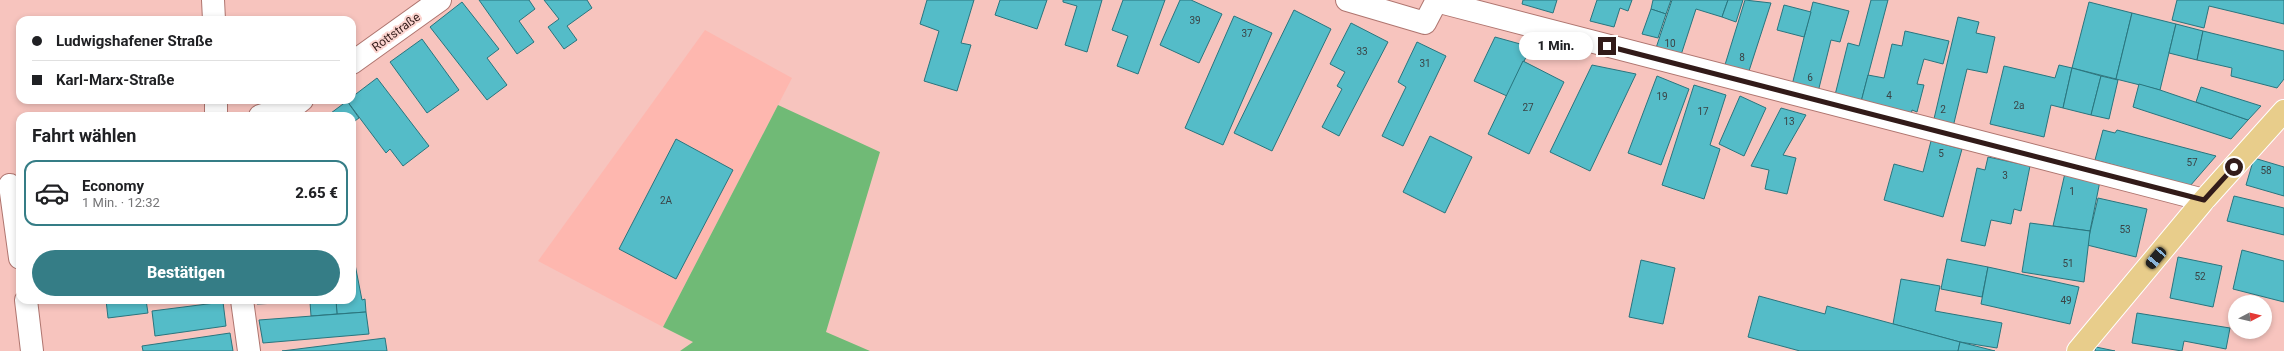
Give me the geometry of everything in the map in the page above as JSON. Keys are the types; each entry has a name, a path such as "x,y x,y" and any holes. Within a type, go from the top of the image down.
{"main road":[{"path":"2078,351 2204,200 2284,111"}],"street":[{"path":"213,0 214,16"},
{"name":"Rottstraße","path":"356,61 440,0"},
{"path":"1347,0 1425,23 1437,0 2204,200"},
{"path":"272,112 297,104"},
{"path":"10,185 16,229"},
{"path":"26,304 32,351"},
{"path":"243,304 250,351"}],"shaded area":[{"path":"705,30 792,78 663,327 538,261"}],"green space":[{"path":"778,105 880,152 826,332 870,351 680,351 693,342 663,327"}],"building":[{"path":"479,0 529,0 535,9 519,21 534,42 517,54"},
{"path":"544,0 587,0 592,8 567,26 577,40 564,49 548,27 559,19"},
{"path":"927,0 974,0 961,43 971,45 957,91 924,81 939,31 920,24"},
{"path":"1000,0 1047,0 1037,29 995,15"},
{"path":"1063,0 1102,0 1087,52 1065,45 1077,6 1063,2"},
{"path":"1123,0 1165,0 1138,74 1117,66 1128,36 1112,30"},
{"path":"1180,0 1191,0 1222,14 1199,63 1160,45"},
{"path":"1523,0 1557,0 1553,13 1522,4"},
{"path":"1597,0 1632,0 1628,11 1620,8 1614,27 1590,21"},
{"path":"1653,0 1671,0 1666,14 1651,9"},
{"path":"1672,0 1728,0 1722,17 1696,9 1680,58 1655,51"},
{"path":"1728,0 1743,0 1736,22 1722,17"},
{"path":"1745,0 1771,3 1748,74 1724,68"},
{"path":"1871,0 1888,0 1861,102 1835,95 1848,43 1859,46"},
{"path":"2177,0 2284,0 2284,24 2209,6 2204,28 2172,20"},
{"path":"462,2 499,49 487,58 507,85 487,100 430,27"},
{"path":"1813,2 1849,11 1840,42 1831,40 1818,92 1792,85"},
{"path":"2089,2 2132,13 2116,79 2072,68"},
{"path":"1784,5 1811,12 1804,37 1777,30"},
{"path":"1651,9 1666,14 1658,38 1642,34"},
{"path":"1294,10 1331,29 1272,151 1234,133"},
{"path":"2132,13 2176,24 2160,90 2116,79"},
{"path":"1234,16 1272,33 1223,145 1185,128"},
{"path":"1958,17 1979,22 1976,33 1995,37 1987,73 1967,69 1953,127 1933,123"},
{"path":"1351,23 1388,42 1339,136 1322,127 1342,89 1337,86 1345,72 1330,64"},
{"path":"2176,24 2203,31 2197,60 2169,53"},
{"path":"1905,31 1949,41 1943,64 1924,59 1917,84 1924,85 1917,112 1912,110 1911,115 1861,102 1868,75 1884,78 1892,44 1902,46"},
{"path":"2203,31 2284,51 2284,79 2277,88 2231,76 2232,68 2197,60"},
{"path":"1495,37 1531,47 1507,96 1474,81"},
{"path":"422,39 459,90 427,113 390,62"},
{"path":"1417,42 1446,56 1403,146 1382,136 1406,87 1398,82"},
{"path":"1523,61 1564,82 1529,154 1488,134"},
{"path":"1592,65 1636,74 1590,171 1550,152"},
{"path":"2059,65 2072,68 2063,108 2051,105 2044,137 1990,124 2004,66 2055,78"},
{"path":"2072,68 2101,76 2091,115 2063,108"},
{"path":"1657,76 1689,89 1661,165 1628,153"},
{"path":"2101,76 2118,80 2109,119 2091,115"},
{"path":"377,78 429,146 403,166 390,149 386,153 349,104 356,104 356,94"},
{"path":"2139,84 2248,120 2231,139 2133,107"},
{"path":"1694,85 1726,95 1710,145 1720,149 1704,199 1662,185"},
{"path":"2201,87 2261,106 2248,120 2196,102"},
{"path":"1740,96 1766,108 1744,156 1719,144"},
{"path":"343,104 349,104 355,112 332,112"},
{"path":"1781,108 1806,115 1783,155 1796,158 1787,194 1765,189 1769,170 1751,166"},
{"path":"2103,130 2115,133 2117,130 2216,156 2190,186 2095,160"},
{"path":"1430,136 1472,157 1445,213 1403,192"},
{"path":"676,139 733,170 676,279 619,249"},
{"path":"1931,141 1962,149 1943,217 1884,200 1894,164 1923,172"},
{"path":"1988,157 2030,166 2021,211 2014,209 2011,224 1991,220 1985,246 1961,241 1977,168 1985,170"},
{"path":"2254,158 2284,167 2284,196 2246,185"},
{"path":"2065,173 2100,181 2090,231 2053,226"},
{"path":"2234,196 2284,208 2284,235 2227,221"},
{"path":"2098,198 2147,209 2136,257 2087,245"},
{"path":"2030,223 2090,231 2084,282 2022,272"},
{"path":"2242,250 2284,261 2284,302 2272,299 2272,295 2257,295 2233,289"},
{"path":"2178,257 2222,266 2213,307 2170,298"},
{"path":"1947,259 1988,267 1982,297 1941,289"},
{"path":"1641,260 1675,268 1663,324 1629,317"},
{"path":"1988,267 2079,287 2070,324 1981,304"},
{"path":"356,269 362,300 365,299 366,312 337,314 336,304 356,304"},
{"path":"1901,279 1940,286 1935,311 2002,323 1997,348 1960,342 1893,324"},
{"path":"1759,296 1825,314 1827,306 1960,342 1958,351 1800,351 1748,337"},
{"path":"106,304 147,304 148,313 108,318"},
{"path":"207,304 223,304 226,326 155,336 152,311"},
{"path":"310,304 336,304 337,314 311,316"},
{"path":"366,312 369,334 263,343 259,320"},
{"path":"2137,313 2228,328 2226,349 2184,341 2182,351 2132,343"},
{"path":"230,333 233,351 143,351 142,346"},
{"path":"385,338 387,351 282,351"},
{"path":"1960,342 1995,351 1958,351"},
{"path":"2096,347 2115,351 2095,351"}],"route":[{"path":"1607,46 2204,200 2234,167"}]}
